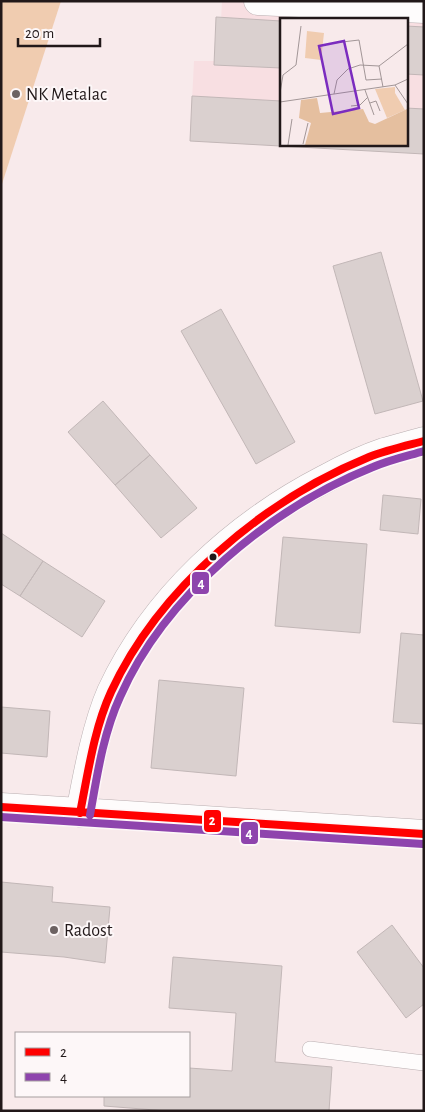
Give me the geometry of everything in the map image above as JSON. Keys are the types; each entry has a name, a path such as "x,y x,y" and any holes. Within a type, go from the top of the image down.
{"street":[{"path":"258,1 424,9"},
{"path":"80,813 101,723 111,694 127,661 149,628 177,594 213,556 256,520 270,511 340,471 382,452 424,441"},
{"path":"1,807 424,834"}],"lane":[{"path":"310,1049 424,1063"}],"shaded area":[{"name":"NK Metalac","path":"1,1 61,1 1,187"},
{"path":"222,1 424,1 424,154 190,141 194,61 219,61"}],"building":[{"path":"216,17 280,21 280,68 214,65"},
{"path":"408,26 424,27 424,75 408,74"},
{"path":"192,96 280,101 280,145 408,145 408,108 424,109 424,154 190,141"},
{"path":"381,252 423,401 375,414 333,266"},
{"path":"221,309 295,442 256,464 181,331"},
{"path":"103,401 150,455 115,485 68,432"},
{"path":"150,455 197,508 161,538 115,485"},
{"path":"383,495 421,499 418,534 380,530"},
{"path":"1,533 43,561 20,596 1,584"},
{"path":"283,537 367,544 360,633 275,626"},
{"path":"43,561 105,601 82,637 20,596"},
{"path":"401,633 424,635 424,724 393,722"},
{"path":"159,680 244,688 236,776 151,768"},
{"path":"1,707 50,711 47,757 1,753"},
{"name":"Radost","path":"1,882 53,887 52,902 110,907 105,963 64,957 1,952"},
{"path":"392,925 424,968 424,1004 406,1018 357,952"},
{"path":"173,957 282,966 275,1062 332,1067 329,1111 168,1111 104,1106 104,1097 190,1097 190,1068 232,1071 236,1013 169,1008"}],"transit line":[{"name":"2","path":"80,813 96,736 111,692 132,654 157,617 186,583 254,523 291,497 330,475 369,457 424,441"},
{"name":"4","path":"90,815 105,740 120,697 140,660 164,624 193,590 225,559 260,531 297,506 335,484 373,467 424,451"},
{"name":"2","path":"1,807 424,834"},
{"name":"4","path":"1,817 423,844"}],"place":[{"name":"NK Metalac","path":"16,94"},
{"name":"Radost","path":"54,930"}]}
